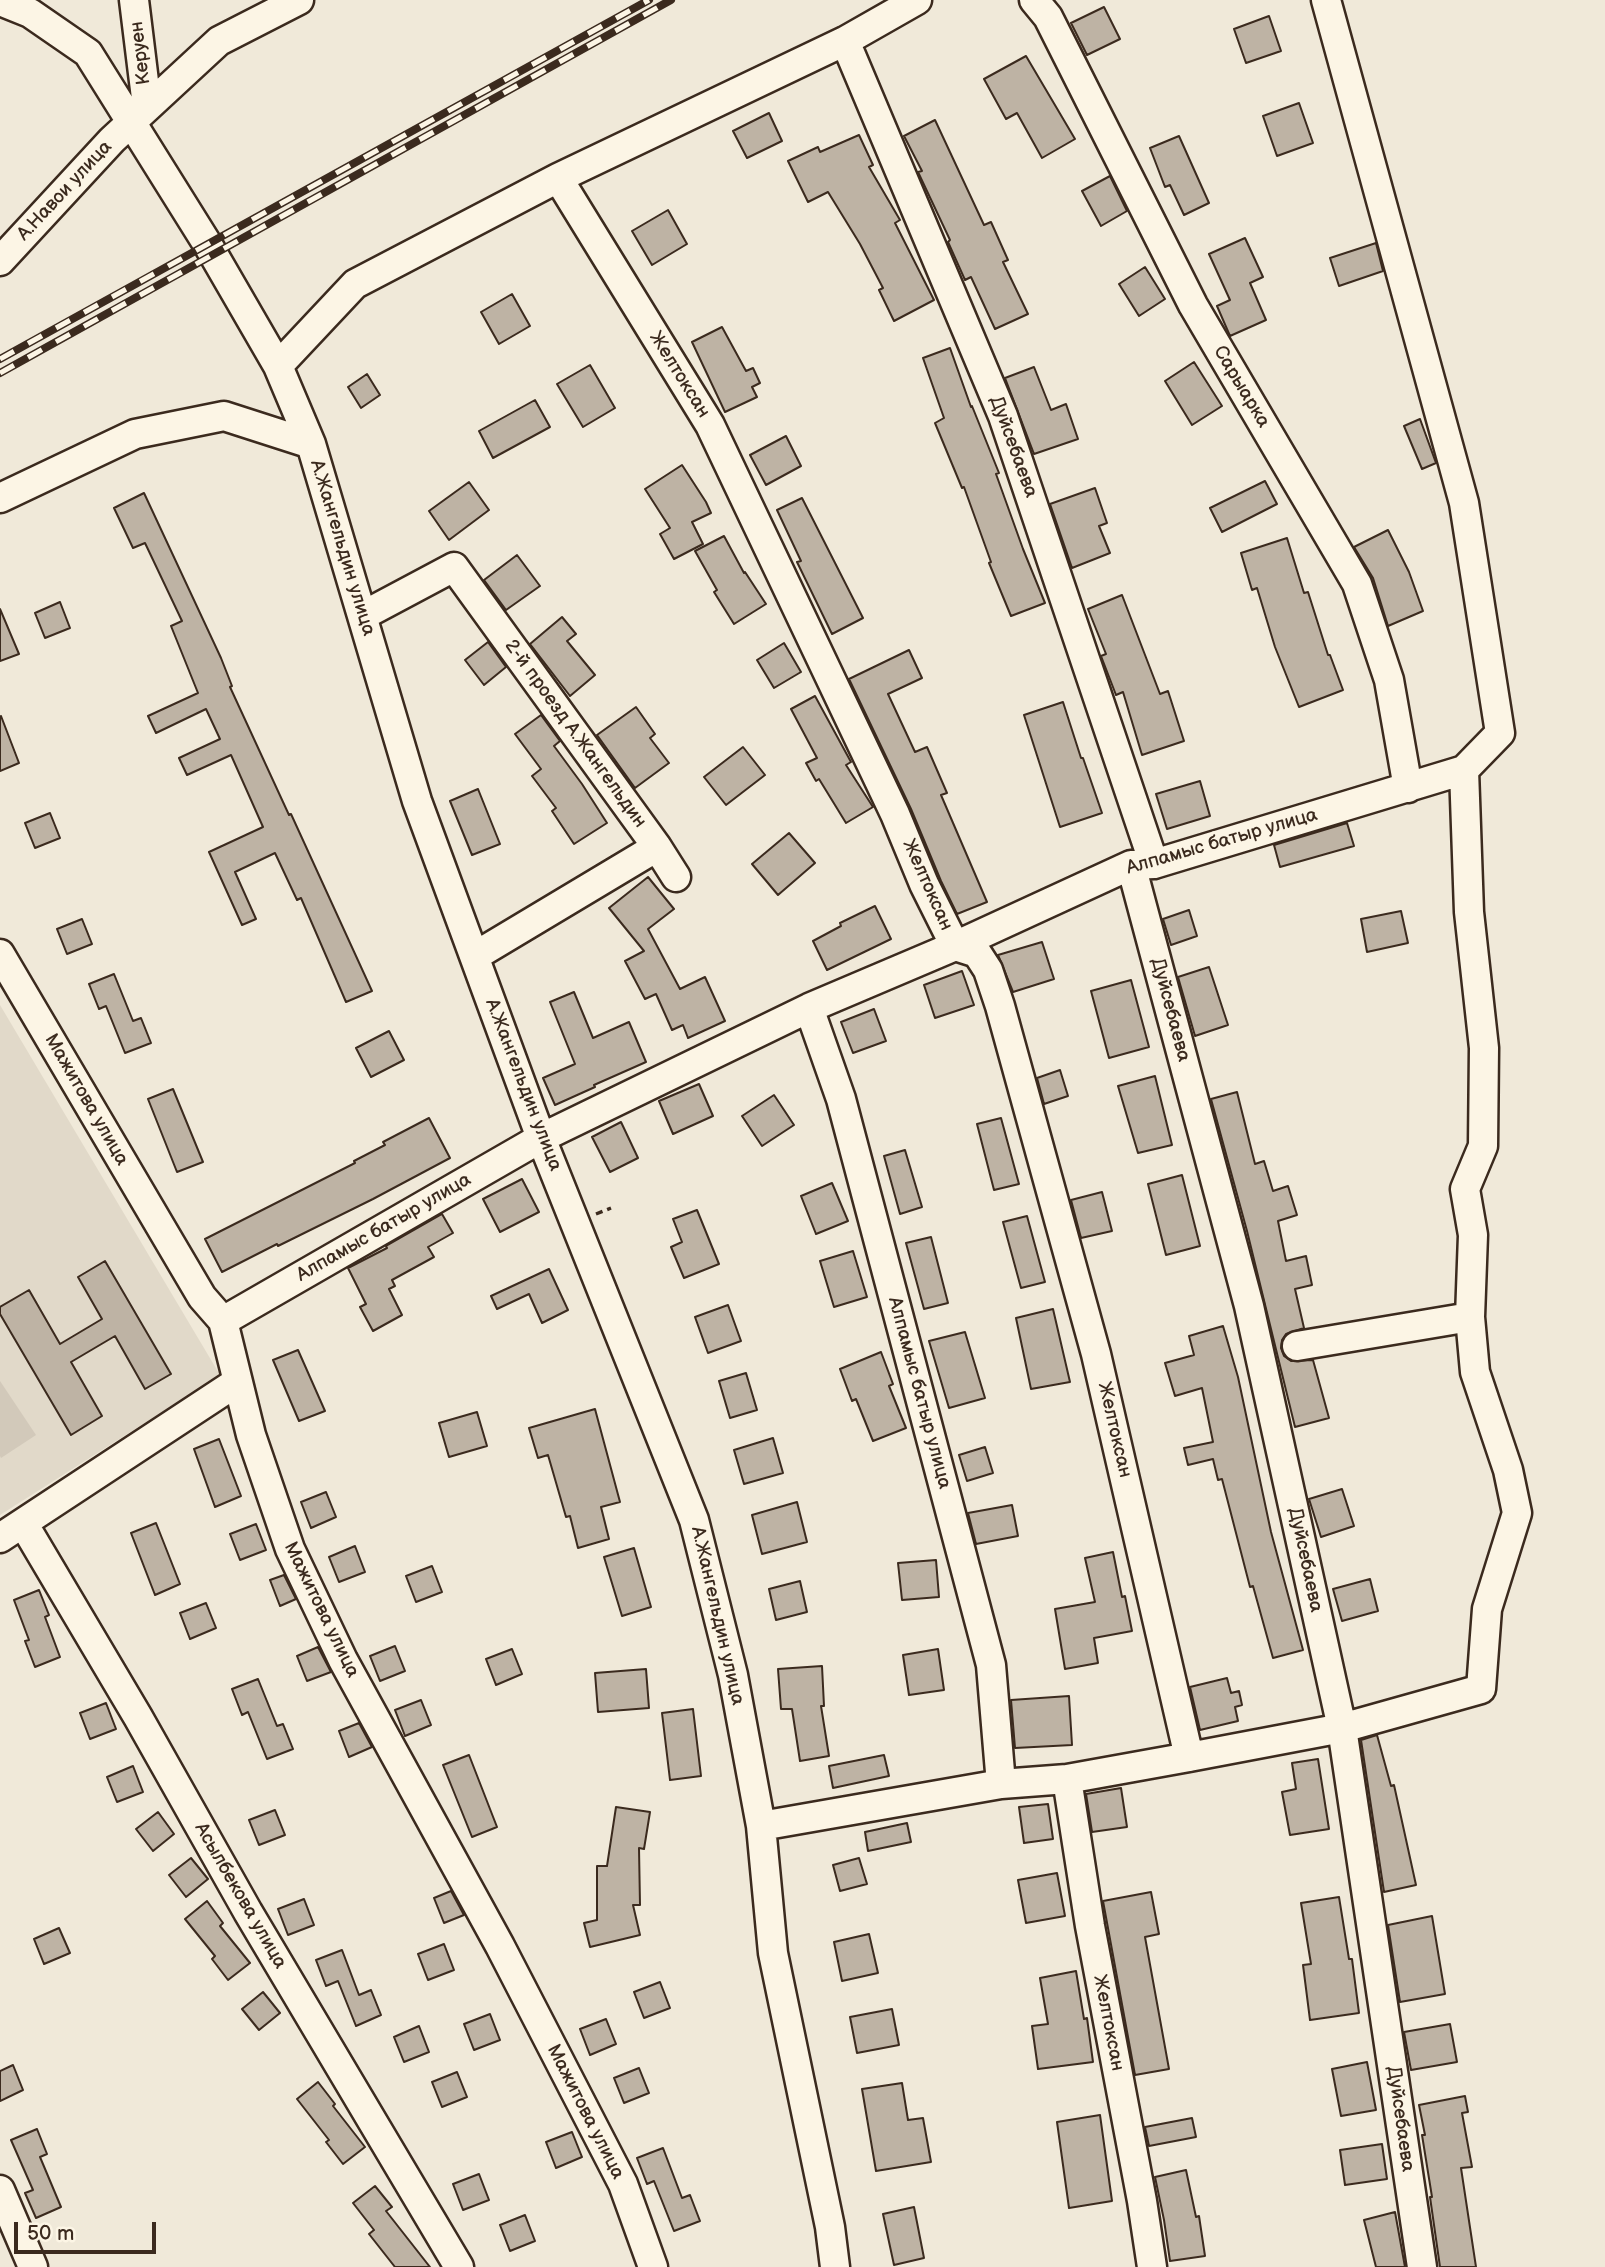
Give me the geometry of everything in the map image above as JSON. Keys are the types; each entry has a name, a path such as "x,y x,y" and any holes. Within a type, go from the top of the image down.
{"street":[{"name":"Керуен","path":"134,0 138,114"},
{"name":"А.Навои улица","path":"0,261 138,114 219,41 299,0"},
{"path":"278,366 355,284 558,178 845,41 917,0"},
{"name":"Сарыарка","path":"1034,0 1048,17 1193,305 1357,584 1389,680 1408,788"},
{"path":"761,1826 1001,1784 1067,1779 1342,1728 1481,1689 1487,1609 1517,1513 1507,1470 1475,1372 1470,1317 1473,1235 1465,1189 1483,1146 1484,1048 1469,912 1464,770 1500,733 1464,503 1326,0"},
{"name":"А.Жангельдин улица","path":"0,1 30,13 88,53 138,114 278,366 311,444 417,801 541,1138 694,1520 733,1675 761,1826 773,1953 830,2227 835,2267"},
{"name":"Дуйсебаева","path":"845,41 1003,416 1142,864 1249,1306 1342,1728 1422,2267"},
{"name":"Желтоксан","path":"558,178 710,425 955,946 977,953 988,970 1096,1354 1189,1757"},
{"path":"0,498 135,434 224,416 311,444"},
{"name":"2-й проезд А.Жангельдин","path":"362,615 454,568 657,847 475,956"},
{"name":"Алпамыс батыр улица","path":"223,1321 541,1138 809,1008 1142,864 1464,770"},
{"path":"657,847 676,877"},
{"name":"Мажитова улица","path":"0,954 202,1297 223,1321 251,1435 290,1549 343,1660 500,1946 617,2174 653,2267"},
{"name":"Алпамыс батыр улица","path":"809,1008 841,1098 991,1665 1001,1784"},
{"path":"1297,1346 1470,1317"},
{"path":"0,1538 237,1382"},
{"name":"Асылбекова улица","path":"23,1523 138,1717 248,1912 459,2267"},
{"name":"Желтоксан","path":"1067,1779 1090,1926 1152,2267"},
{"path":"0,2190 33,2267"}],"shaded area":[{"path":"0,1005 220,1375 0,1515"},
{"path":"0,1381 36,1435 1,1458 0,1456"}],"building":[{"path":"1104,7 1120,39 1087,55 1071,23"},
{"path":"1269,16 1281,51 1246,63 1234,29"},
{"path":"1026,56 1075,139 1042,158 1017,113 1006,119 984,79"},
{"path":"1299,103 1313,143 1277,156 1263,116"},
{"path":"769,113 782,141 747,158 733,131"},
{"path":"935,120 984,225 991,222 1008,260 1003,262 1028,314 995,329 971,277 965,280 948,242 950,240 918,172 922,171 904,136"},
{"path":"859,135 873,165 869,167 900,220 895,223 934,300 894,321 879,290 883,288 828,192 808,202 788,161 818,147 820,152"},
{"path":"1179,136 1209,203 1184,215 1170,185 1165,187 1150,148"},
{"path":"1110,176 1127,211 1101,226 1082,191"},
{"path":"668,210 687,244 652,265 632,231"},
{"path":"1245,238 1263,277 1250,283 1266,320 1230,336 1217,306 1230,300 1209,254"},
{"path":"1376,243 1383,271 1339,286 1330,258"},
{"path":"1145,267 1165,299 1139,316 1119,284"},
{"path":"512,294 530,326 499,344 481,312"},
{"path":"722,327 746,371 753,368 760,383 752,387 757,397 725,412 692,342"},
{"path":"950,348 999,473 996,474 1045,603 1011,616 989,563 991,562 964,487 962,488 935,423 944,418 923,358"},
{"path":"1194,362 1222,406 1192,425 1165,381"},
{"path":"590,365 615,408 583,427 557,384"},
{"path":"1034,367 1051,410 1066,404 1078,439 1034,454 1005,378"},
{"path":"367,374 380,395 361,408 348,387"},
{"path":"535,400 550,427 493,458 479,431"},
{"path":"1420,419 1436,463 1422,469 1404,426"},
{"path":"786,436 801,466 766,485 750,455"},
{"path":"682,465 711,513 692,522 703,544 674,559 660,534 670,528 645,489"},
{"path":"1265,481 1277,504 1222,532 1210,508"},
{"path":"469,482 489,510 449,540 429,511"},
{"path":"1095,488 1107,523 1099,526 1110,553 1072,568 1050,504"},
{"path":"144,493 221,658 232,686 230,687 372,991 346,1002 301,898 297,900 275,853 235,872 256,919 242,925 209,852 263,827 231,755 187,775 179,758 220,739 206,709 156,733 148,716 198,693 171,626 182,621 145,543 133,548 114,508"},
{"path":"802,498 863,618 832,634 797,562 801,561 777,510"},
{"path":"1388,530 1409,572 1423,611 1388,626 1373,578 1354,547"},
{"path":"724,536 744,573 766,604 734,624 714,592 717,590 695,551"},
{"path":"1287,538 1304,593 1308,592 1328,655 1343,690 1299,707 1275,647 1257,588 1252,590 1241,553"},
{"path":"517,555 540,586 506,610 484,580"},
{"path":"1122,595 1160,694 1168,691 1184,741 1142,755 1123,692 1116,695 1101,656 1106,654 1088,609"},
{"path":"60,602 70,628 45,638 35,613"},
{"path":"0,609 19,654 0,661"},
{"path":"562,617 576,634 567,641 595,675 570,696 530,644"},
{"path":"488,642 506,667 484,685 465,660"},
{"path":"784,643 801,672 774,688 757,660"},
{"path":"909,650 922,678 888,694 915,752 927,747 947,793 941,795 987,902 957,914 849,679"},
{"path":"815,696 851,762 846,765 873,807 846,823 806,763 817,758 791,709"},
{"path":"1063,702 1102,813 1060,827 1024,715"},
{"path":"636,707 655,734 650,738 669,763 635,788 597,735"},
{"path":"541,715 560,741 554,746 607,823 574,844 552,811 556,808 532,776 541,769 515,734"},
{"path":"0,717 19,763 0,771"},
{"path":"743,747 765,775 726,805 704,777"},
{"path":"1200,781 1210,816 1167,829 1156,794"},
{"path":"478,789 500,844 472,855 450,801"},
{"path":"50,813 60,838 35,848 25,823"},
{"path":"1347,823 1354,846 1280,867 1274,845"},
{"path":"789,833 815,863 778,895 752,864"},
{"path":"648,877 674,909 648,929 680,989 705,977 725,1021 688,1038 683,1025 672,1030 656,994 645,999 625,961 644,951 609,908"},
{"path":"875,906 891,939 827,970 813,941 841,926 840,923"},
{"path":"1189,910 1197,936 1171,945 1163,919"},
{"path":"1401,911 1408,943 1367,952 1361,919"},
{"path":"82,919 92,944 67,954 57,929"},
{"path":"1042,942 1054,979 1013,992 998,955"},
{"path":"1209,967 1228,1025 1195,1036 1178,977"},
{"path":"962,971 974,1005 935,1018 924,985"},
{"path":"114,974 133,1021 141,1018 151,1043 125,1053 106,1006 99,1009 89,984"},
{"path":"1131,980 1149,1047 1109,1058 1091,991"},
{"path":"574,992 593,1038 629,1022 646,1062 555,1105 543,1078 575,1064 550,1002"},
{"path":"874,1009 886,1041 853,1053 841,1022"},
{"path":"389,1031 404,1060 371,1077 356,1048"},
{"path":"1060,1070 1068,1096 1044,1104 1037,1078"},
{"path":"1155,1076 1172,1145 1138,1153 1118,1086"},
{"path":"699,1084 713,1116 673,1134 659,1101"},
{"path":"173,1089 203,1162 177,1172 148,1099"},
{"path":"1237,1092 1255,1164 1264,1161 1273,1191 1288,1186 1297,1215 1278,1221 1286,1261 1306,1256 1312,1285 1295,1289 1304,1328 1286,1334 1281,1348 1284,1356 1291,1361 1313,1360 1329,1418 1295,1427 1247,1231 1211,1099"},
{"path":"774,1095 794,1125 762,1146 742,1116"},
{"path":"429,1118 450,1158 373,1199 222,1272 205,1239 355,1163 354,1161 385,1145 383,1142"},
{"path":"1001,1118 1019,1184 994,1190 977,1124"},
{"path":"621,1122 638,1158 610,1172 592,1137"},
{"path":"905,1150 922,1207 900,1214 884,1156"},
{"path":"1182,1175 1200,1246 1166,1255 1148,1184"},
{"path":"522,1179 539,1212 500,1232 483,1199"},
{"path":"832,1183 848,1221 816,1234 801,1196"},
{"path":"1102,1192 1112,1231 1081,1238 1071,1200"},
{"path":"697,1210 719,1264 684,1278 671,1247 682,1242 673,1219"},
{"path":"442,1214 453,1233 428,1247 434,1257 392,1280 395,1286 389,1289 402,1315 373,1331 360,1307 366,1304 348,1268"},
{"path":"1027,1216 1045,1282 1021,1288 1003,1222"},
{"path":"931,1237 948,1303 924,1309 906,1243"},
{"path":"853,1251 867,1297 834,1307 820,1261"},
{"path":"105,1261 171,1374 145,1389 115,1336 71,1362 102,1416 71,1435 0,1314 0,1307 29,1290 60,1344 102,1319 78,1277"},
{"path":"549,1269 568,1310 542,1323 529,1294 497,1309 491,1296"},
{"path":"728,1305 741,1341 708,1353 695,1317"},
{"path":"1053,1309 1070,1382 1031,1389 1016,1318"},
{"path":"1223,1326 1238,1377 1271,1532 1303,1650 1273,1658 1253,1586 1250,1587 1222,1479 1218,1480 1213,1459 1188,1465 1184,1448 1213,1442 1202,1388 1175,1396 1165,1363 1194,1355 1189,1336"},
{"path":"965,1332 985,1398 949,1408 929,1341"},
{"path":"298,1350 325,1411 299,1421 273,1360"},
{"path":"881,1352 893,1384 889,1386 906,1428 873,1441 856,1399 852,1401 840,1369"},
{"path":"746,1373 757,1410 730,1418 719,1381"},
{"path":"595,1409 620,1502 601,1507 609,1539 578,1548 570,1516 566,1517 548,1455 538,1458 529,1428"},
{"path":"477,1412 487,1446 449,1457 439,1423"},
{"path":"773,1438 783,1473 744,1484 734,1450"},
{"path":"219,1439 241,1496 215,1507 194,1449"},
{"path":"985,1447 993,1473 967,1481 959,1455"},
{"path":"1342,1489 1354,1526 1321,1537 1309,1499"},
{"path":"326,1492 336,1517 311,1528 301,1502"},
{"path":"797,1502 807,1542 762,1554 752,1515"},
{"path":"1012,1505 1018,1536 976,1544 968,1513"},
{"path":"156,1523 180,1584 155,1595 131,1533"},
{"path":"256,1524 266,1550 240,1560 230,1534"},
{"path":"355,1546 365,1572 339,1582 329,1557"},
{"path":"634,1548 651,1607 622,1616 604,1557"},
{"path":"1113,1552 1132,1631 1094,1638 1098,1663 1065,1669 1055,1609 1095,1602 1085,1558"},
{"path":"936,1560 939,1597 902,1600 898,1563"},
{"path":"432,1566 442,1592 416,1602 406,1576"},
{"path":"284,1575 296,1599 280,1606 270,1580"},
{"path":"1370,1579 1378,1611 1342,1621 1333,1589"},
{"path":"800,1581 807,1612 776,1620 769,1589"},
{"path":"39,1590 49,1615 45,1617 60,1657 35,1667 25,1641 29,1640 14,1600"},
{"path":"206,1603 216,1628 190,1639 180,1613"},
{"path":"395,1646 405,1671 380,1681 370,1656"},
{"path":"318,1647 331,1672 307,1681 297,1656"},
{"path":"512,1649 522,1674 496,1685 486,1659"},
{"path":"938,1649 944,1690 909,1695 903,1655"},
{"path":"822,1666 824,1706 821,1706 829,1756 800,1761 792,1709 781,1709 778,1669"},
{"path":"646,1669 649,1708 598,1712 595,1673"},
{"path":"1227,1678 1231,1693 1239,1691 1242,1705 1235,1707 1238,1721 1200,1730 1190,1687"},
{"path":"258,1679 277,1726 283,1724 293,1749 267,1759 248,1712 242,1715 232,1689"},
{"path":"1069,1696 1072,1745 1015,1748 1011,1700"},
{"path":"421,1700 431,1725 405,1736 395,1710"},
{"path":"106,1703 116,1729 90,1739 80,1713"},
{"path":"693,1709 701,1776 670,1780 662,1713"},
{"path":"359,1723 372,1747 349,1757 339,1731"},
{"path":"1377,1735 1391,1786 1394,1785 1416,1885 1384,1892 1361,1740"},
{"path":"469,1755 497,1827 472,1837 443,1765"},
{"path":"884,1755 889,1776 833,1788 829,1766"},
{"path":"1318,1759 1329,1829 1290,1835 1282,1792 1296,1789 1292,1763"},
{"path":"133,1766 143,1792 117,1802 107,1777"},
{"path":"1121,1788 1127,1827 1092,1832 1086,1794"},
{"path":"1048,1804 1053,1839 1024,1843 1019,1807"},
{"path":"616,1807 650,1812 644,1849 639,1848 640,1905 633,1905 640,1935 590,1947 584,1923 597,1920 597,1866 607,1866"},
{"path":"275,1810 285,1835 259,1845 249,1820"},
{"path":"158,1812 174,1834 153,1851 136,1829"},
{"path":"907,1823 911,1842 868,1851 865,1832"},
{"path":"191,1858 208,1879 186,1897 169,1875"},
{"path":"859,1858 867,1884 840,1891 833,1865"},
{"path":"1057,1873 1065,1916 1026,1923 1018,1880"},
{"path":"451,1891 464,1915 444,1923 434,1898"},
{"path":"1151,1892 1159,1934 1145,1937 1169,2069 1135,2075 1103,1901"},
{"path":"1339,1897 1349,1959 1352,1959 1359,2013 1310,2020 1303,1965 1311,1964 1301,1903"},
{"path":"304,1899 314,1925 288,1935 278,1909"},
{"path":"207,1901 223,1923 220,1926 250,1963 228,1980 212,1959 215,1956 185,1919"},
{"path":"1432,1916 1445,1994 1400,2002 1388,1925"},
{"path":"59,1928 70,1953 44,1964 34,1939"},
{"path":"869,1934 878,1973 842,1981 834,1942"},
{"path":"444,1944 454,1970 428,1980 418,1954"},
{"path":"342,1950 359,1995 371,1990 381,2015 356,2026 338,1981 326,1986 316,1960"},
{"path":"1076,1971 1084,2019 1087,2018 1093,2062 1038,2069 1032,2026 1048,2024 1040,1978"},
{"path":"660,1982 670,2008 644,2018 634,1992"},
{"path":"263,1992 280,2013 259,2030 242,2009"},
{"path":"892,2009 899,2045 857,2053 850,2017"},
{"path":"490,2014 500,2040 474,2050 464,2024"},
{"path":"606,2019 616,2044 590,2055 580,2029"},
{"path":"1450,2024 1457,2062 1411,2070 1404,2032"},
{"path":"419,2026 429,2052 404,2062 394,2037"},
{"path":"1367,2062 1376,2110 1341,2116 1332,2069"},
{"path":"13,2065 23,2090 0,2101 0,2071"},
{"path":"639,2068 649,2093 624,2103 614,2078"},
{"path":"457,2072 467,2097 442,2107 432,2082"},
{"path":"318,2082 365,2147 343,2164 326,2142 329,2140 297,2099"},
{"path":"902,2083 908,2120 923,2118 931,2162 876,2171 862,2089"},
{"path":"1465,2096 1468,2112 1462,2113 1472,2167 1461,2168 1476,2267 1440,2267 1419,2105"},
{"path":"1100,2115 1112,2201 1069,2208 1057,2122"},
{"path":"1192,2118 1196,2137 1149,2146 1145,2127"},
{"path":"37,2129 47,2154 40,2157 61,2207 36,2218 25,2193 33,2190 11,2140"},
{"path":"572,2132 582,2157 556,2168 546,2142"},
{"path":"1382,2144 1387,2179 1345,2185 1340,2150"},
{"path":"663,2148 682,2198 690,2195 700,2221 674,2231 654,2181 647,2184 637,2158"},
{"path":"1186,2170 1196,2217 1199,2216 1205,2256 1170,2261 1155,2177"},
{"path":"479,2174 489,2200 463,2210 453,2184"},
{"path":"375,2186 392,2207 386,2211 430,2267 395,2267 369,2234 374,2230 353,2203"},
{"path":"914,2207 924,2258 894,2265 883,2214"},
{"path":"1395,2212 1405,2267 1376,2267 1364,2220"},
{"path":"525,2215 535,2241 510,2251 500,2225"}],"railway":[{"path":"0,359 649,0"},
{"path":"0,373 671,0"}]}
